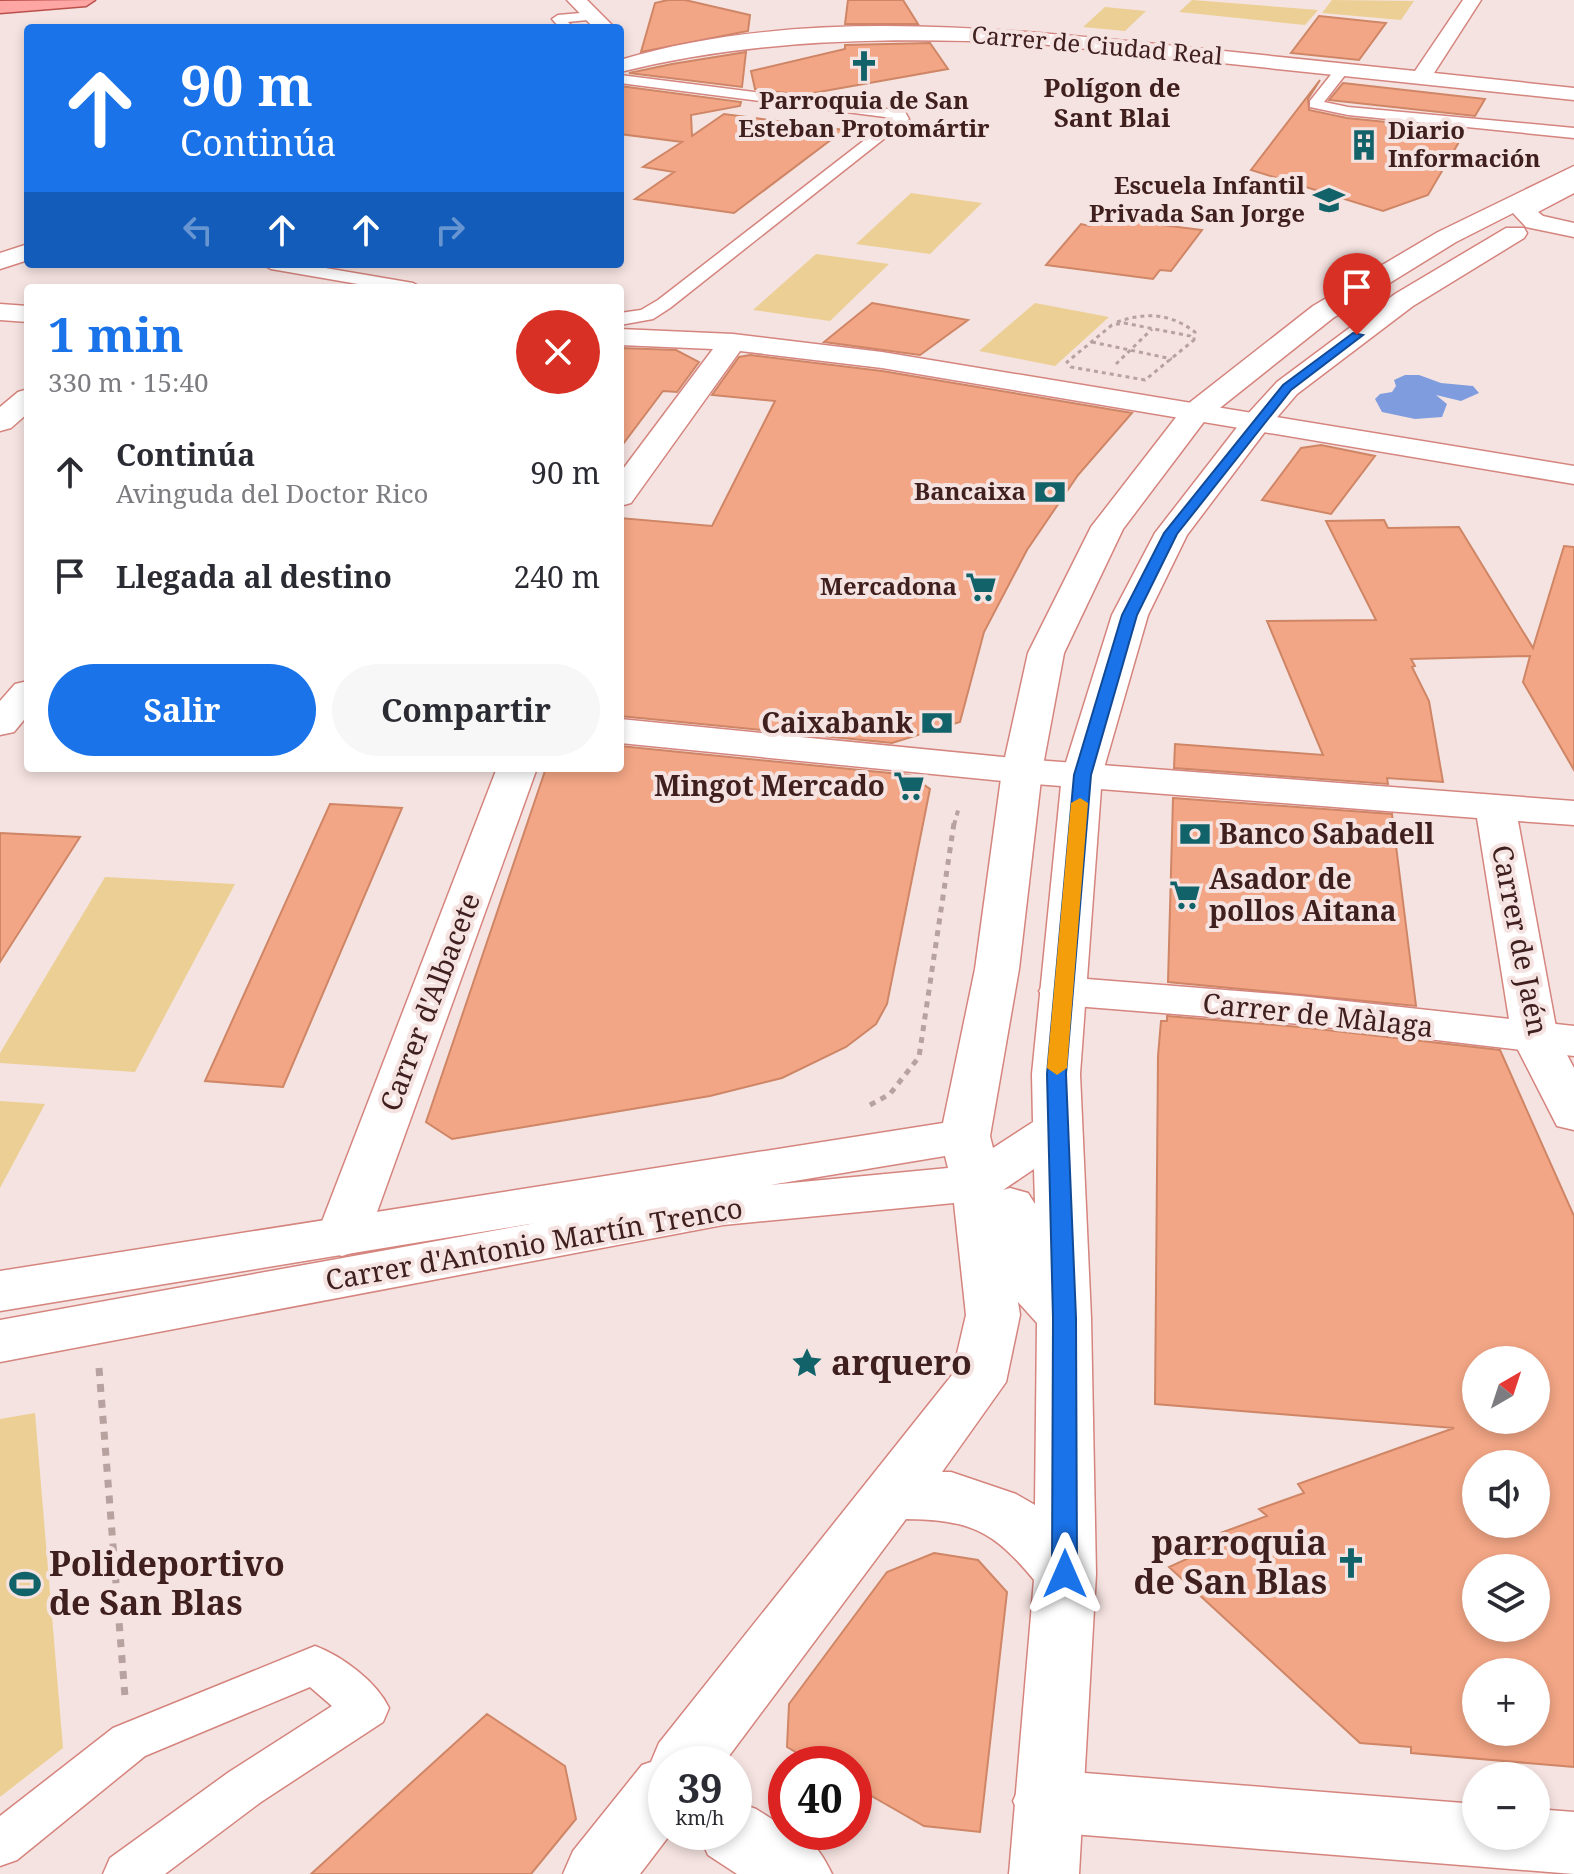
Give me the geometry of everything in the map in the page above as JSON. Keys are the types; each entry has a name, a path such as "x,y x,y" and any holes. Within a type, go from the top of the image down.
{"main road":[{"path":"0,7 86,0"}],"street":[{"path":"576,0 599,22"},
{"path":"1421,78 1472,0"},
{"name":"Carrer de Ciudad Real","path":"630,63 763,39 898,32 1030,37 1574,94"},
{"path":"697,1746 978,1382 993,1315 982,1161 997,969 1022,771 1046,653 1107,527 1195,413 1323,312 1447,237 1574,173"},
{"path":"1574,183 1528,208 1525,213 1535,222 1574,230"},
{"path":"1044,1874 1065,1574 1064,1318 1056,1130 1062,991 1082,775 1130,615 1171,533 1287,388 1404,300 1574,202"},
{"path":"0,261 24,253"},
{"path":"0,312 24,314"},
{"path":"624,337 733,342 882,360 1574,475"},
{"path":"624,490 733,342"},
{"path":"0,422 24,401"},
{"path":"0,677 24,680"},
{"path":"0,724 24,697"},
{"path":"624,731 1022,771 1574,813"},
{"name":"Carrer d'Albacete","path":"342,1237 516,772"},
{"name":"Carrer de Jaén","path":"1495,806 1574,1114"},
{"name":"Carrer de Màlaga","path":"1062,991 1300,1010 1554,1040"},
{"name":"Carrer d'Antonio Martín Trenco","path":"0,1341 982,1161 1056,1130"},
{"path":"982,1161 1017,1266 1064,1318"},
{"name":"Carrer d'Antonio Martín Trenco","path":"0,1291 342,1237 982,1161"},
{"path":"889,1495 951,1496 995,1511 1032,1534 1065,1574"},
{"path":"1047,1801 1462,1835"},
{"path":"598,1874 648,1810"},
{"path":"1550,1842 1574,1844"},
{"path":"752,1845 797,1874"}],"lane":[{"path":"563,24 558,19 599,22"},
{"path":"1342,70 1315,104 1348,111 1574,133"},
{"path":"624,80 881,112 900,115 902,119 664,304 646,315 624,318"},
{"path":"295,268 389,284"},
{"path":"0,1844 129,1742 315,1665 367,1708 245,1787 127,1874"}],"path":[{"path":"1142,316 1170,316 1183,322 1195,332 1194,340 1145,380 1071,367 1067,362 1112,325 1142,316"},
{"path":"1112,325 1124,323 1190,336 1194,340"},
{"path":"1105,374 1153,329"},
{"path":"1091,342 1172,359"},
{"path":"868,1107 890,1094 919,1057 957,806"},
{"path":"99,1366 129,1742"}],"shaded area":[{"path":"1192,0 1318,10 1305,25 1179,12"},
{"path":"1332,0 1414,1 1401,20 1322,13"},
{"path":"1105,7 1146,11 1125,31 1083,27"},
{"path":"911,193 982,203 930,254 856,244"},
{"path":"816,254 889,264 830,321 753,310"},
{"path":"1035,303 1109,317 1055,366 979,351"},
{"path":"105,877 235,884 135,1072 0,1063 0,1053"},
{"path":"0,1101 45,1104 0,1188"},
{"name":"Polideportivo de San Blas","path":"35,1413 63,1748 0,1797 0,1419"}],"water":[{"path":"1405,375 1473,386 1479,393 1461,401 1436,395 1447,404 1442,417 1415,419 1382,412 1375,399 1380,394 1392,392 1396,386 1394,380"}],"building":[{"path":"685,0 750,15 748,31 641,52 655,3"},
{"path":"848,0 903,0 918,24 845,24"},
{"path":"1319,16 1386,23 1359,60 1291,53"},
{"path":"930,43 948,69 802,95 755,89 751,71 845,49 845,45"},
{"path":"746,52 742,87 629,73 672,64"},
{"path":"1320,80 1308,99 1309,110 1347,118 1466,130 1428,195 1383,211 1251,170"},
{"path":"1343,83 1485,99 1475,116 1329,100"},
{"path":"624,87 741,102 740,106 691,115 692,136 724,114 844,130 734,213 635,199 674,172 643,167 682,142 624,135"},
{"path":"1098,217 1202,230 1171,271 1160,270 1153,279 1046,265 1081,224 1090,226"},
{"path":"872,303 968,320 920,355 824,342"},
{"path":"624,348 676,350 699,362 677,392 663,391 624,443"},
{"path":"750,355 882,371 1132,413 1078,475 1027,550 984,632 960,722 892,743 624,716 624,518 712,526 775,401 712,395 739,357"},
{"path":"1321,445 1375,456 1331,514 1262,500 1301,448"},
{"path":"1384,520 1388,528 1459,527 1533,648 1564,546 1574,547 1574,770 1523,682 1530,656 1411,659 1429,701 1443,782 1387,778 1388,784 1174,768 1175,744 1323,755 1267,621 1376,620 1326,521"},
{"path":"624,746 910,775 930,789 887,1004 876,1024 846,1047 782,1078 710,1096 452,1139 426,1122 545,772 624,772"},
{"path":"1173,798 1392,814 1416,1006 1168,982"},
{"path":"330,804 402,808 283,1087 205,1081"},
{"path":"0,833 80,837 0,962"},
{"path":"1167,1016 1300,1027 1500,1050 1574,1216 1574,1767 1550,1765 1550,1762 1411,1753 1411,1747 1360,1743 1169,1567 1222,1543 1215,1535 1267,1516 1259,1509 1304,1493 1298,1484 1454,1428 1155,1404 1158,1056 1161,1021 1167,1021"},
{"path":"934,1553 978,1560 1007,1592 980,1832 924,1826 872,1796 872,1746 787,1746 789,1704 887,1572"},
{"path":"487,1714 565,1766 576,1819 531,1874 311,1874"}],"slow traffic":[{"path":"1057,1068 1080,803"}],"place":[{"name":"Parroquia de San Esteban Protomártir","path":"864,66"},
{"name":"Diario Información","path":"1364,145"},
{"name":"Escuela Infantil Privada San Jorge","path":"1329,200"},
{"name":"Bancaixa","path":"1050,492"},
{"name":"Mercadona","path":"981,587"},
{"name":"Caixabank","path":"937,723"},
{"name":"Mingot Mercado","path":"909,786"},
{"name":"Banco Sabadell","path":"1195,834"},
{"name":"Asador de pollos Aitana","path":"1185,895"},
{"name":"arquero","path":"807,1363"},
{"name":"parroquia de San Blas","path":"1351,1563"},
{"name":"Polideportivo de San Blas","path":"25,1584"}],"district":[{"name":"Polígon de Sant Blai","path":"1112,103"}],"route":[{"path":"1065,1574 1064,1318 1056,1074 1082,775 1130,615 1171,533 1287,388 1357,335"}]}
